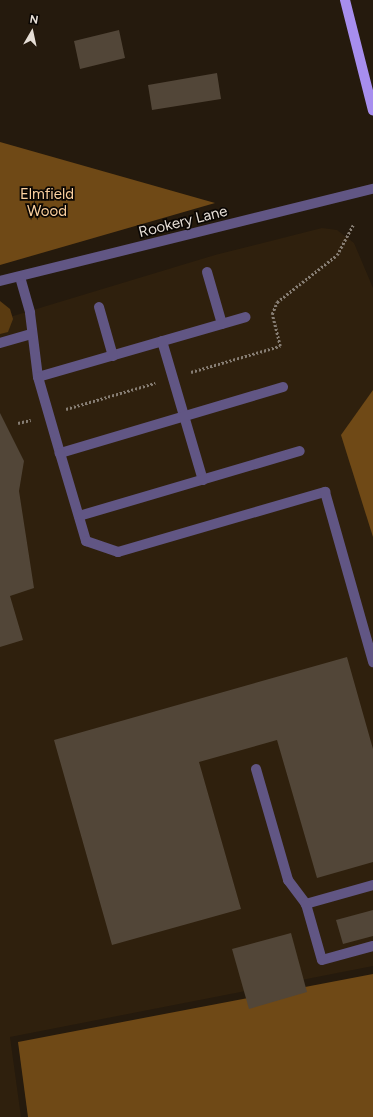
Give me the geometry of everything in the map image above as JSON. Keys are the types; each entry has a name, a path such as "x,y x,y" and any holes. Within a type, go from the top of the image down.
{"main road":[{"path":"345,0 373,111"}],"lane":[{"name":"Rookery Lane","path":"0,281 373,189"},
{"path":"207,272 222,324"},
{"path":"20,276 38,377 86,541 118,552 325,492 373,662"},
{"path":"99,307 113,356"},
{"path":"38,377 246,317"},
{"path":"0,343 31,334"},
{"path":"162,341 203,480"},
{"path":"60,453 283,388"},
{"path":"79,516 300,451"},
{"path":"256,769 288,880 306,904 322,960 373,946"},
{"path":"306,904 373,885"}],"shaded area":[{"path":"322,228 337,230 354,243 373,288 373,966 10,1037 21,1117 0,1117 0,320 215,255"},
{"path":"0,301 10,309 13,319 8,332 0,334"}],"green space":[{"name":"Elmfield Wood","path":"0,142 215,203 0,265"},
{"path":"373,390 373,537 341,435"},
{"path":"373,974 373,1117 28,1117 18,1042"}],"building":[{"path":"119,30 125,58 80,69 74,41"},
{"path":"217,73 221,99 152,110 148,85"},
{"path":"0,413 24,461 19,491 34,588 10,596 23,640 0,647"},
{"path":"347,657 373,749 373,862 317,878 277,740 199,762 241,909 112,945 54,740"},
{"path":"373,910 373,936 343,944 336,920"},
{"path":"291,933 307,992 249,1009 232,949"}]}
